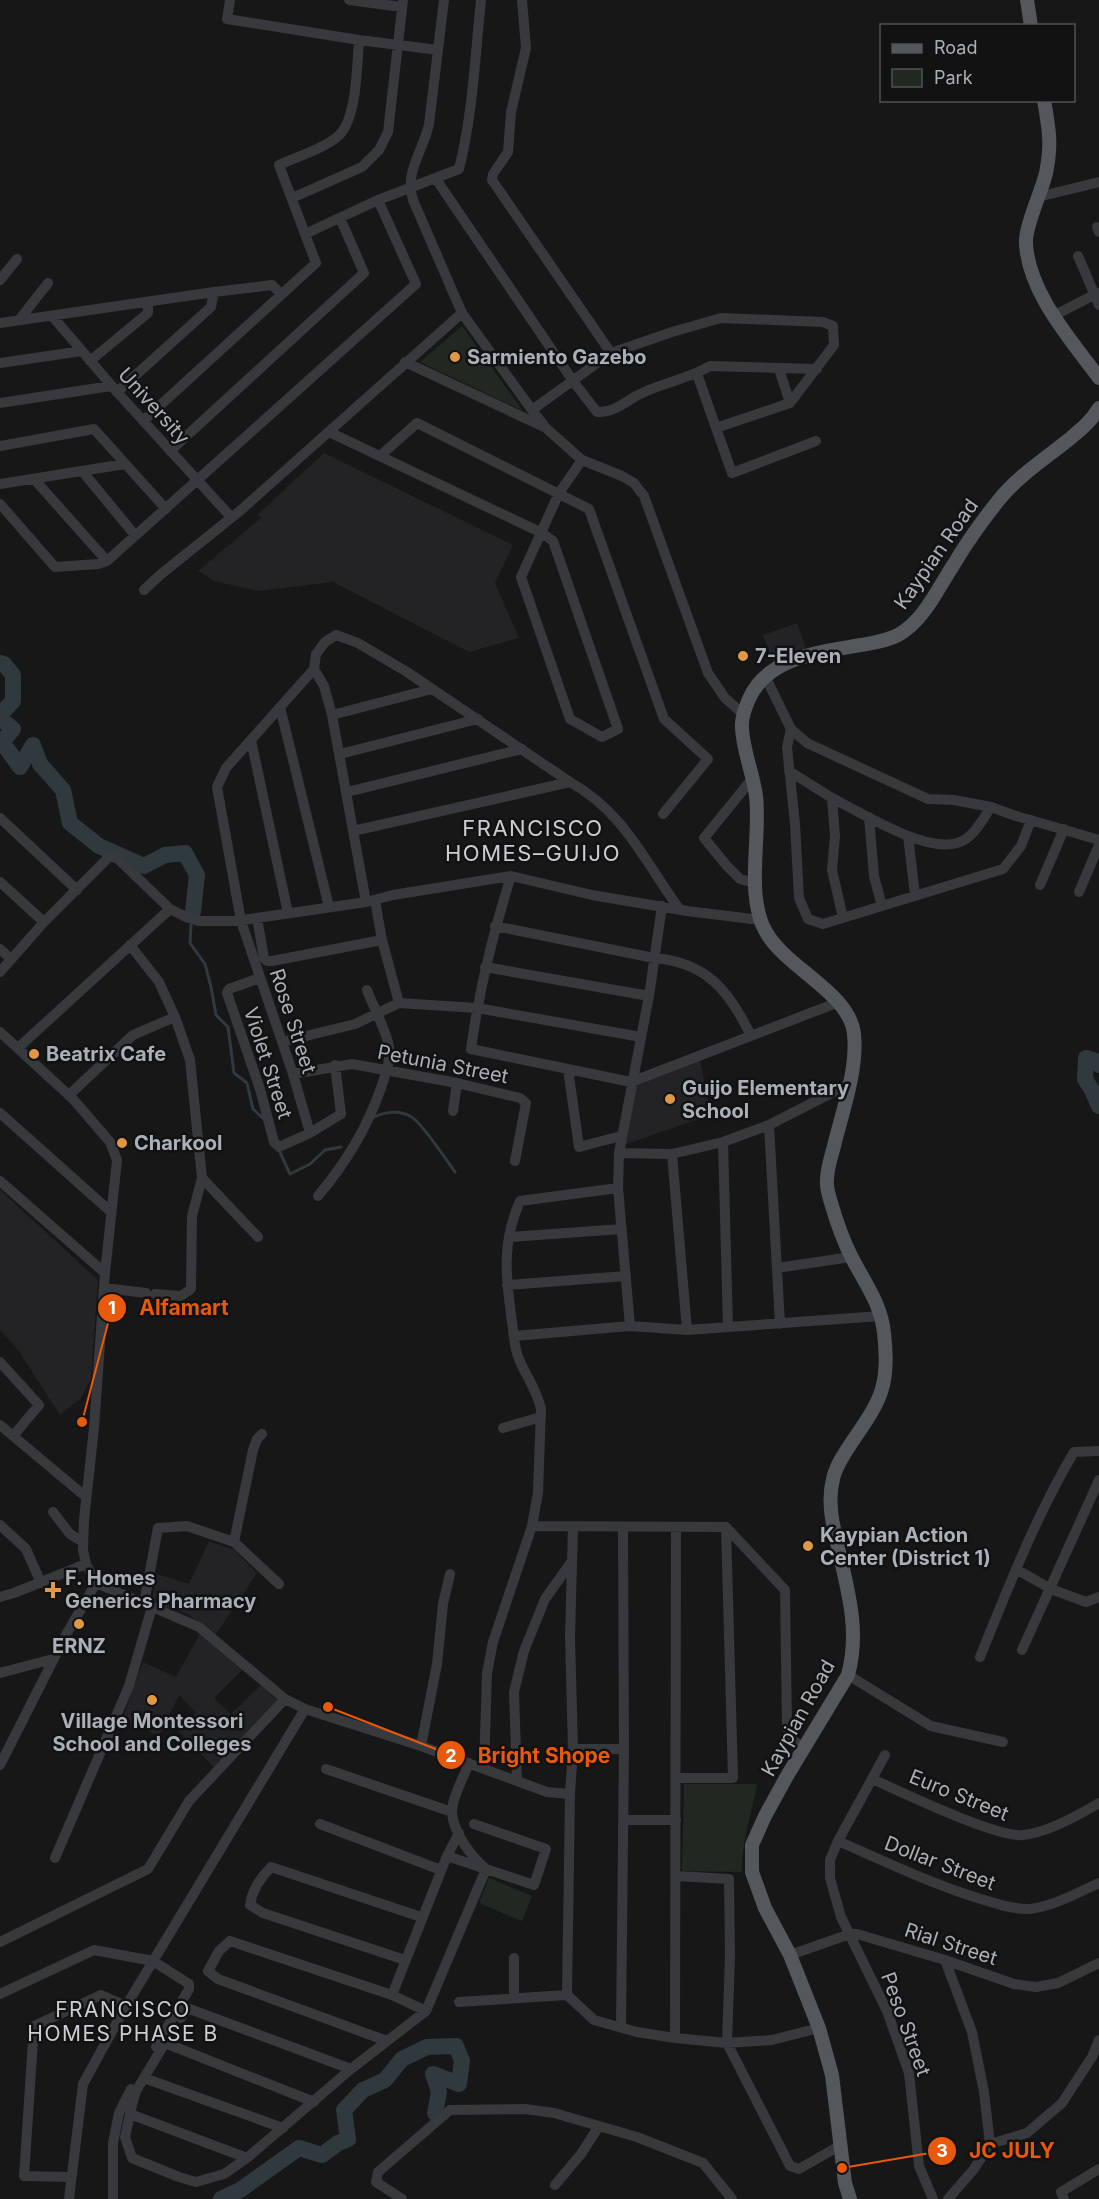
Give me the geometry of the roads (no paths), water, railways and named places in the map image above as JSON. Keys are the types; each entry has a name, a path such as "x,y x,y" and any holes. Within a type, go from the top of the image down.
{"main road":[{"path":"1027,0 1032,24"},
{"path":"1044,102 1051,141 1046,174 1026,242 1034,276 1053,316 1099,378"},
{"name":"Kaypian Road","path":"850,2199 845,2182 832,2075 819,2028 790,1955 765,1908 752,1872 752,1845 787,1776 848,1675 854,1648 853,1624 831,1516 832,1480 845,1453 881,1398 886,1376 884,1335 881,1316 873,1295 851,1257 826,1185 828,1168 849,1084 855,1032 850,1017 839,1002 782,952 766,933 760,920 754,891 758,835 756,794 742,728 743,714 754,689 778,666 793,660 897,636 911,625 936,594 955,561 998,501 1024,474 1082,429 1099,408"}],"street":[{"path":"230,0 227,19 397,46 438,50"},
{"path":"292,198 362,167 379,150 388,132 403,3 349,0"},
{"path":"444,0 429,124 425,141 411,172 409,188 444,273 462,313 547,429 582,460 622,476 634,483 644,496 708,673 725,698 743,714"},
{"path":"305,234 378,200 459,169 468,120 481,0"},
{"path":"522,0 526,48 511,112 508,152 493,174 492,180 611,353"},
{"path":"143,421 316,263 279,165 336,139 344,131 351,114 359,40"},
{"path":"436,178 573,381 597,412 607,413 639,394 679,378 697,374 710,366 817,369"},
{"path":"1038,196 1099,182"},
{"path":"0,504 56,567 98,564 107,561 416,284 378,200"},
{"path":"170,451 364,273 340,218"},
{"path":"1053,316 1097,297 1078,256"},
{"path":"0,280 17,259"},
{"path":"19,320 48,283"},
{"path":"0,323 272,285 281,294"},
{"path":"0,403 114,389 211,307 214,292"},
{"path":"90,361 148,312 148,302"},
{"path":"144,590 242,510 462,313"},
{"name":"University","path":"53,317 114,389 231,517"},
{"path":"532,410 611,353 722,318 823,322 833,326 834,345 790,403 716,428"},
{"path":"0,363 82,351"},
{"path":"405,362 547,429"},
{"path":"779,369 790,403"},
{"path":"697,374 732,473 816,441"},
{"path":"380,456 417,423 589,509 664,719 708,759 663,814"},
{"path":"0,446 94,429 166,509"},
{"path":"329,432 542,533 553,541 618,729 602,737 570,719 522,576 542,533 559,493 582,460"},
{"path":"0,484 125,464"},
{"path":"83,472 135,534"},
{"path":"34,479 107,561"},
{"name":"Rose Street","path":"310,1133 293,1074 241,921 217,787 226,768 314,669 316,654 325,642 336,635 358,643 432,689"},
{"path":"314,669 324,686 332,715 353,831 399,1003"},
{"path":"765,676 791,729 807,743 928,799 954,800 991,807 1099,840"},
{"path":"332,715 432,689 589,793 607,808 633,838 680,910"},
{"path":"280,707 329,907"},
{"path":"340,754 478,718"},
{"path":"791,729 787,747 799,898 808,919 823,924 1003,868 1021,846 1031,819"},
{"path":"251,740 288,913"},
{"path":"347,792 522,749"},
{"path":"789,771 832,798 908,836 941,846 958,843 973,833 991,807"},
{"path":"752,779 704,838 727,867 740,879 755,883"},
{"path":"353,831 570,782"},
{"path":"832,798 835,836 832,870 843,918"},
{"path":"870,817 874,876 882,906"},
{"path":"0,818 77,890"},
{"path":"1040,885 1064,829"},
{"path":"908,836 915,895"},
{"path":"1079,892 1099,845"},
{"path":"0,972 44,922 112,856 170,909 199,921 241,921 511,876 592,895 680,910 760,920"},
{"path":"511,876 485,967 471,1049 631,1082 839,1002"},
{"path":"0,882 44,922"},
{"path":"630,1326 618,1188 619,1153 649,996 662,906"},
{"path":"18,1048 170,909"},
{"path":"257,918 264,958 267,961 382,940"},
{"path":"495,926 654,958 669,959 689,965 710,977 725,991 737,1008 751,1036"},
{"path":"104,1288 181,1296 191,1289 192,1216 202,1178 190,1060 175,1017 159,982 130,945"},
{"path":"0,949 11,959"},
{"path":"485,967 649,996"},
{"name":"Violet Street","path":"260,978 229,989 227,993 260,1089 274,1142 281,1147 310,1133"},
{"path":"318,1196 335,1176 360,1139 375,1108 387,1071 389,1045 367,990"},
{"path":"282,1042 355,1024 399,1003 477,1008 641,1037"},
{"path":"69,1095 133,1035 175,1017"},
{"path":"0,1032 69,1095 110,1142 117,1160 105,1273 83,1542 86,1564 96,1583 199,1627 285,1699 305,1709 421,1746 548,1792 570,1794"},
{"name":"Petunia Street","path":"293,1074 335,1065 352,1064 457,1083 525,1101 515,1161"},
{"path":"310,1133 341,1114 335,1065"},
{"path":"568,1069 579,1147 621,1136"},
{"path":"453,1111 457,1083"},
{"path":"619,1153 672,1154 723,1142 769,1125 849,1084"},
{"path":"0,1113 111,1212"},
{"path":"769,1125 780,1324"},
{"path":"723,1142 728,1327"},
{"path":"672,1154 687,1330"},
{"path":"202,1178 258,1237"},
{"path":"0,1182 105,1273"},
{"path":"484,1769 489,1663 493,1642 532,1526 538,1493 541,1417 538,1395 518,1358 514,1336 505,1260 510,1237 520,1201 618,1188"},
{"path":"510,1237 622,1229"},
{"path":"777,1268 851,1257"},
{"path":"507,1285 627,1276"},
{"path":"514,1336 630,1326 687,1330 881,1316"},
{"path":"0,1362 39,1405 13,1436"},
{"path":"502,1428 541,1417"},
{"path":"0,1425 86,1497"},
{"path":"234,1542 253,1450 257,1438 262,1434"},
{"path":"980,1657 1016,1569 1063,1471 1074,1452 1099,1451"},
{"path":"1023,1650 1099,1480"},
{"path":"53,1512 70,1534 83,1542"},
{"path":"0,1525 26,1549 41,1583"},
{"path":"55,1858 129,1686 148,1605 158,1528 187,1526 234,1542 279,1584"},
{"path":"532,1526 726,1527 785,1590 787,1728 792,1739 804,1749"},
{"path":"567,1995 570,1794 573,1749 570,1637 573,1527"},
{"path":"675,2038 676,1527"},
{"path":"677,1778 733,1778 726,1527"},
{"path":"621,2027 624,1528"},
{"path":"517,1781 513,1692 524,1651 545,1599 573,1561"},
{"path":"0,1597 86,1564"},
{"path":"1016,1569 1051,1589 1086,1602 1099,1597"},
{"path":"421,1746 437,1664 443,1604 450,1574"},
{"path":"0,1765 53,1659 96,1583"},
{"path":"0,1673 53,1659"},
{"path":"848,1675 931,1726 1003,1742"},
{"path":"0,1942 148,1869 189,1801 285,1699"},
{"path":"69,2199 83,2084 126,2006 305,1709"},
{"path":"573,1749 624,1749"},
{"path":"790,1955 850,1934 841,1917 830,1878 830,1860 885,1755"},
{"path":"469,1763 452,1812 459,1833 473,1858 486,1869"},
{"path":"326,1769 452,1812"},
{"name":"Euro Street","path":"872,1779 977,1824 1012,1836 1025,1835 1073,1819 1099,1803"},
{"path":"623,1820 676,1820"},
{"path":"320,1824 441,1870"},
{"path":"447,1856 534,1885 546,1849 474,1824"},
{"path":"392,1995 441,1870 459,1833"},
{"name":"Dollar Street","path":"838,1841 963,1894 1004,1906 1028,1909 1050,1904 1099,1883"},
{"path":"405,1960 263,1913 250,1905 251,1894 271,1867 422,1917"},
{"path":"351,2069 187,2008 136,2091 124,2137 132,2158 196,2182 215,2178 247,2158 351,2069 426,2011 486,1869"},
{"path":"676,1876 729,1878 730,1956 727,2043 790,2166 799,2169 841,2145"},
{"name":"Rial Street","path":"850,1934 857,1934 945,1960 1014,1984 1036,1987 1058,1983 1099,1963"},
{"name":"Peso Street","path":"850,1934 886,2011 909,2073 919,2166 933,2199"},
{"path":"387,2041 218,1979 208,1971 219,1951 231,1941 392,1995 426,2011"},
{"path":"0,1994 94,1950 153,1961 189,1984 189,1989 119,2113 113,2144 113,2199"},
{"path":"514,1958 514,1997"},
{"path":"945,1960 972,2032 984,2092 990,2144 974,2169 948,2199"},
{"path":"71,2177 24,2176 34,2026 101,1995 126,2006"},
{"path":"459,2002 567,1995 594,2020 637,2032 727,2043 772,2040 819,2028"},
{"path":"990,2144 1027,2133 1062,2103 1092,2057 1099,2040"},
{"path":"165,2043 314,2102"},
{"path":"144,2078 283,2128"},
{"path":"402,2199 376,2182 378,2172 450,2110 525,2109 554,2113 637,2137 703,2163 732,2199"},
{"path":"130,2114 247,2158"},
{"path":"555,2185 599,2126"},
{"path":"1064,2199 1061,2192 1099,2169"}],"waterway":[{"path":"0,663 4,664 13,675 13,701 0,715"},
{"path":"0,718 13,729 2,742 20,767 33,745 40,764 63,790 70,823 99,846 144,866 165,855 185,853 197,875 193,912"},
{"path":"191,925 190,943 205,964 216,1015 228,1027 234,1073 247,1083 253,1109 265,1120"},
{"path":"1099,1065 1096,1061 1086,1058 1085,1079 1099,1106"},
{"path":"374,1117 392,1112 415,1119 455,1172"},
{"path":"279,1150 290,1174 310,1164 325,1150 341,1147"},
{"path":"221,2199 240,2190 299,2148 322,2155 338,2143 348,2139 344,2110 363,2090 385,2080 402,2059 427,2047 456,2046 462,2061 459,2084 433,2074 439,2092 435,2113"}],"place":[{"name":"Sarmiento Gazebo","path":"455,357"},
{"name":"7-Eleven","path":"743,656"},
{"name":"Beatrix Cafe","path":"34,1054"},
{"name":"Guijo Elementary School","path":"670,1099"},
{"name":"Charkool","path":"122,1143"},
{"name":"Alfamart","path":"82,1422"},
{"name":"Kaypian Action Center (District 1)","path":"808,1546"},
{"name":"F. Homes Generics Pharmacy","path":"53,1590"},
{"name":"ERNZ","path":"79,1624"},
{"name":"Village Montessori School and Colleges","path":"152,1700"},
{"name":"Bright Shope","path":"328,1707"},
{"name":"JC JULY","path":"842,2168"}],"district":[{"name":"FRANCISCO HOMES–GUIJO","path":"533,840"},
{"name":"FRANCISCO HOMES PHASE B","path":"123,2022"}]}
